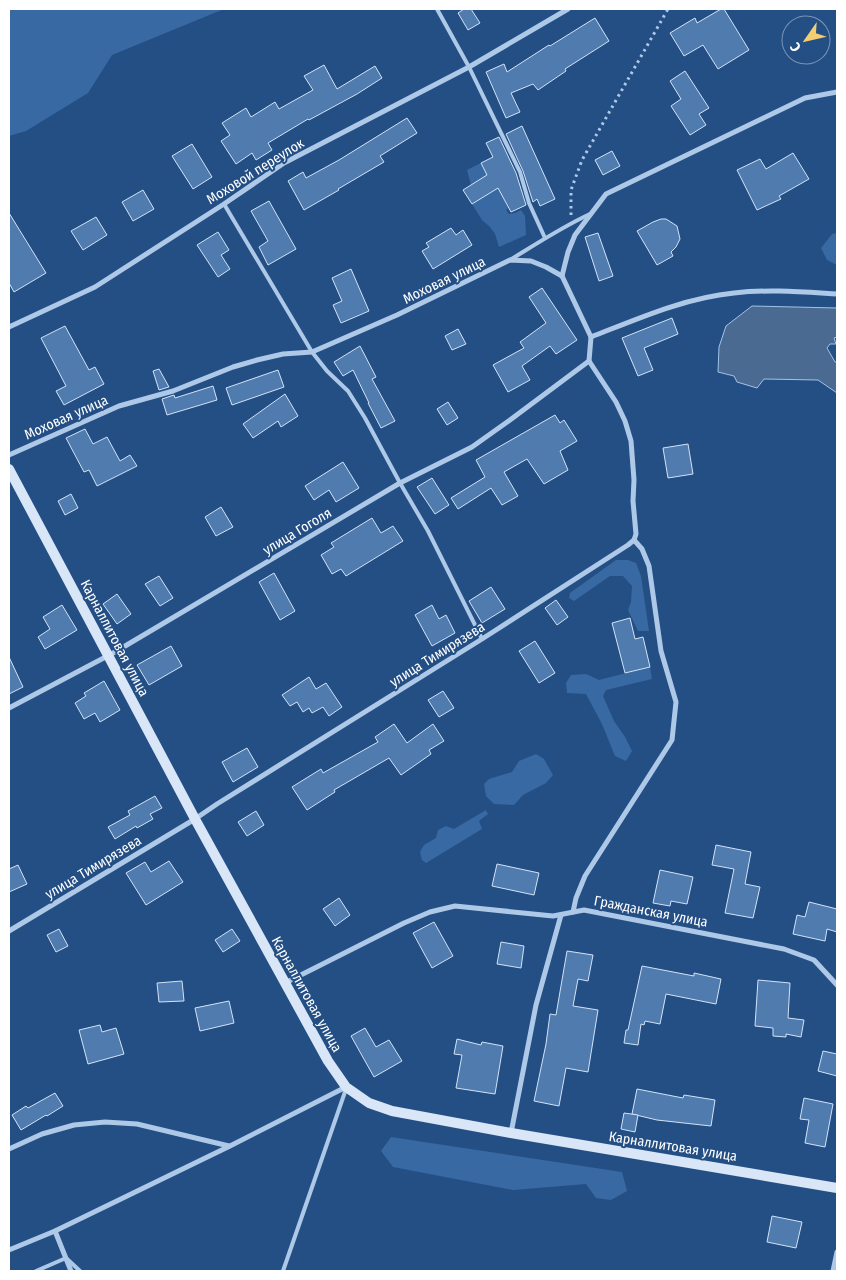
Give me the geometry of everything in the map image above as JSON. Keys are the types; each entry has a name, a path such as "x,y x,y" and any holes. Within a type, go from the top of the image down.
{"street":[{"name":"Моховой переулок","path":"9,327 94,287 224,204 284,163 469,67 568,9"},
{"path":"562,276 568,252 575,235 606,194 806,98 837,92"},
{"path":"510,260 531,261 562,276 591,337 589,361 616,402 625,421 631,441 634,480 633,501 636,534 634,540 642,549 649,566 661,651 676,702 672,740 585,876 576,898 573,912"},
{"name":"Моховая улица","path":"9,455 119,406 173,391 233,367 283,354 312,352 397,315 510,260"},
{"path":"591,337 684,302 733,293 774,291 837,294"},
{"name":"улица Гоголя","path":"9,708 109,656 400,483 472,447 589,361"},
{"name":"Карналлитовая улица","path":"9,469 195,818 328,1061 346,1087 369,1103 392,1110 510,1133 837,1188"},
{"name":"улица Тимирязева","path":"9,931 195,818 634,540"},
{"name":"Гражданская улица","path":"285,982 404,923 430,912 455,906 553,916 584,910 784,948 814,960 837,985"},
{"path":"510,1133 536,1005 561,915"},
{"path":"9,1250 55,1231 346,1087"},
{"path":"9,1148 42,1134 74,1125 106,1122 137,1124 230,1146"},
{"path":"55,1231 72,1271"},
{"path":"833,1271 837,1252"}],"lane":[{"path":"437,9 469,67 520,172 529,203 545,238"},
{"path":"224,204 312,352 327,371 348,391 365,418 428,531 482,638"},
{"path":"510,260 545,238 590,214"},
{"path":"283,1271 346,1087"},
{"path":"36,1271 66,1258 80,1271"}],"path":[{"path":"572,223 571,190 582,160 668,9"}],"shaded area":[{"path":"9,9 224,9 112,55 88,93 26,131 9,136"},
{"path":"481,163 486,173 491,171 509,214 521,210 525,216 526,235 499,247 495,234 482,220 472,204 480,199 471,185 467,170"},
{"path":"837,233 837,265 827,260 821,248 832,234"},
{"path":"752,306 837,308 837,337 834,338 836,344 830,344 827,348 835,362 837,362 837,393 818,380 764,379 757,388 737,382 734,376 718,372 719,347 726,326"},
{"path":"616,560 628,560 636,563 641,576 649,631 638,631 628,610 631,602 632,586 623,576 610,576 574,601 569,598 570,593"},
{"path":"650,667 652,679 606,690 603,696 614,721 632,751 626,761 615,756 602,724 586,694 567,693 566,683 571,675 586,674 599,680"},
{"path":"536,754 544,759 553,775 546,783 523,795 514,805 494,804 486,796 484,784 489,779 512,772 519,761"},
{"path":"486,810 488,814 479,821 482,829 426,863 422,860 420,852 424,845 436,838 438,830 446,826 454,829"},
{"path":"391,1137 622,1172 627,1191 611,1200 596,1198 586,1184 513,1190 393,1167 381,1151"}],"building":[{"path":"464,9 471,9 480,23 468,30 458,13"},
{"path":"724,9 749,50 718,69 703,45 684,56 670,33 695,18 697,23"},
{"path":"595,18 609,41 565,69 566,71 538,90 533,84 511,93 520,112 506,118 486,72 504,64 507,72"},
{"path":"324,65 337,89 375,66 382,78 357,94 308,119 268,143 272,150 256,160 252,153 236,164 221,141 230,135 222,123 246,108 251,117 275,102 279,109 313,90 304,76"},
{"path":"685,71 709,108 699,114 706,125 690,135 671,106 681,99 670,81"},
{"path":"407,118 417,133 380,156 384,162 304,210 288,181 303,172 306,178"},
{"path":"522,126 555,199 540,206 537,199 533,202 523,171 506,134"},
{"path":"499,137 516,173 526,205 511,212 498,188 472,204 463,190 487,175 481,163 493,157 486,143"},
{"path":"192,144 212,177 193,189 172,156"},
{"path":"612,151 620,166 603,175 595,160"},
{"path":"793,153 809,179 779,196 781,199 757,210 737,170 760,159 766,169"},
{"path":"143,190 154,209 133,221 122,202"},
{"path":"269,201 296,249 268,265 259,247 268,241 251,211"},
{"path":"9,213 46,273 14,292 9,283"},
{"path":"96,217 107,235 83,250 71,231"},
{"path":"661,219 666,219 677,226 680,239 671,252 673,256 657,265 637,231"},
{"path":"451,228 456,235 463,230 472,245 433,269 422,251 429,247 426,243"},
{"path":"218,232 229,250 221,255 230,269 218,277 197,245"},
{"path":"598,233 613,276 599,281 585,237"},
{"path":"351,269 369,311 341,323 333,305 342,301 332,278"},
{"path":"542,288 577,340 556,354 550,346 522,366 530,380 508,392 493,365 524,348 520,342 546,323 529,297"},
{"path":"672,318 678,334 644,348 653,370 638,376 622,338"},
{"path":"65,326 89,370 95,367 104,384 64,405 56,391 66,386 41,338"},
{"path":"458,329 466,344 452,350 445,336"},
{"path":"360,346 376,377 372,379 395,421 381,428 353,370 343,376 334,362"},
{"path":"159,369 169,387 159,390 153,371"},
{"path":"278,370 284,387 232,405 226,388"},
{"path":"213,386 217,400 167,415 162,399 174,395 175,398"},
{"path":"285,394 298,416 281,427 278,421 253,438 243,424"},
{"path":"448,402 458,418 447,425 437,409"},
{"path":"555,415 560,423 564,420 577,441 560,451 568,470 544,484 527,459 504,472 518,496 502,505 491,488 458,509 451,498 485,477 476,460"},
{"path":"85,429 93,444 107,437 120,461 130,455 137,466 97,486 89,470 84,472 66,438"},
{"path":"688,444 693,474 668,478 663,448"},
{"path":"343,462 359,488 336,502 329,490 314,500 305,486"},
{"path":"432,478 449,505 435,514 417,487"},
{"path":"71,494 78,508 65,515 58,501"},
{"path":"221,507 233,527 216,536 205,517"},
{"path":"372,518 381,533 393,526 403,541 346,576 341,569 332,574 321,555 334,547 331,543"},
{"path":"274,573 295,611 280,620 259,582"},
{"path":"159,576 173,598 160,606 145,584"},
{"path":"491,587 505,609 482,623 469,601"},
{"path":"117,594 131,614 117,624 103,604"},
{"path":"556,600 568,617 557,625 545,608"},
{"path":"62,605 77,630 45,649 38,637 50,629 43,617"},
{"path":"432,605 439,619 446,615 455,633 432,646 415,615"},
{"path":"630,618 635,639 643,637 650,667 625,673 612,623"},
{"path":"535,641 555,673 539,683 519,651"},
{"path":"171,646 182,666 149,685 137,665"},
{"path":"9,657 23,687 9,694"},
{"path":"309,677 316,689 326,683 342,707 329,716 323,707 312,713 309,708 303,712 297,702 290,706 282,695"},
{"path":"104,681 120,710 100,722 95,713 84,719 75,703 86,696 84,693"},
{"path":"443,691 454,708 439,717 428,700"},
{"path":"394,724 407,743 433,724 444,741 429,750 431,754 401,775 389,758 334,790 335,792 307,810 292,787 321,769 323,773 378,742 375,737"},
{"path":"247,748 258,767 233,782 222,762"},
{"path":"155,796 162,808 150,814 153,819 137,828 136,826 115,839 108,827 130,815 128,811"},
{"path":"256,811 264,825 247,836 238,822"},
{"path":"716,845 751,852 745,884 760,887 753,918 725,913 734,869 712,865"},
{"path":"169,861 183,882 146,905 126,873 145,862 151,872"},
{"path":"497,864 539,873 534,895 492,886"},
{"path":"18,865 27,884 9,892 9,869"},
{"path":"660,870 693,877 687,904 671,901 670,906 653,903"},
{"path":"339,898 350,915 335,926 323,909"},
{"path":"809,902 837,909 837,932 827,929 825,941 793,934 797,915 805,917"},
{"path":"434,922 453,956 432,968 413,933"},
{"path":"59,929 68,946 56,952 47,935"},
{"path":"232,929 240,941 223,952 215,940"},
{"path":"501,942 524,946 521,968 497,964"},
{"path":"567,951 593,955 588,981 578,979 573,1006 598,1010 588,1072 566,1068 559,1106 534,1101 550,1014 556,1015"},
{"path":"642,966 694,976 694,973 721,979 716,1004 666,994 660,1024 645,1021 644,1025 641,1024 638,1045 624,1043"},
{"path":"758,980 790,983 788,1018 804,1020 801,1037 786,1034 786,1037 773,1036 773,1028 755,1026"},
{"path":"182,981 184,1001 159,1002 157,983"},
{"path":"229,1001 234,1023 200,1031 195,1008"},
{"path":"100,1025 102,1032 116,1028 124,1054 88,1064 79,1030"},
{"path":"365,1028 376,1047 389,1040 402,1061 374,1077 351,1036"},
{"path":"457,1039 481,1045 482,1042 503,1046 495,1094 456,1088 462,1055 454,1054"},
{"path":"823,1051 837,1054 837,1076 818,1071"},
{"path":"637,1089 683,1098 684,1095 715,1100 711,1126 657,1120 632,1114"},
{"path":"55,1093 63,1106 21,1130 12,1115 26,1106 28,1108"},
{"path":"804,1098 833,1104 825,1147 805,1143 809,1120 800,1119"},
{"path":"624,1113 638,1115 635,1132 621,1129"},
{"path":"772,1216 802,1222 796,1248 767,1242"}]}
